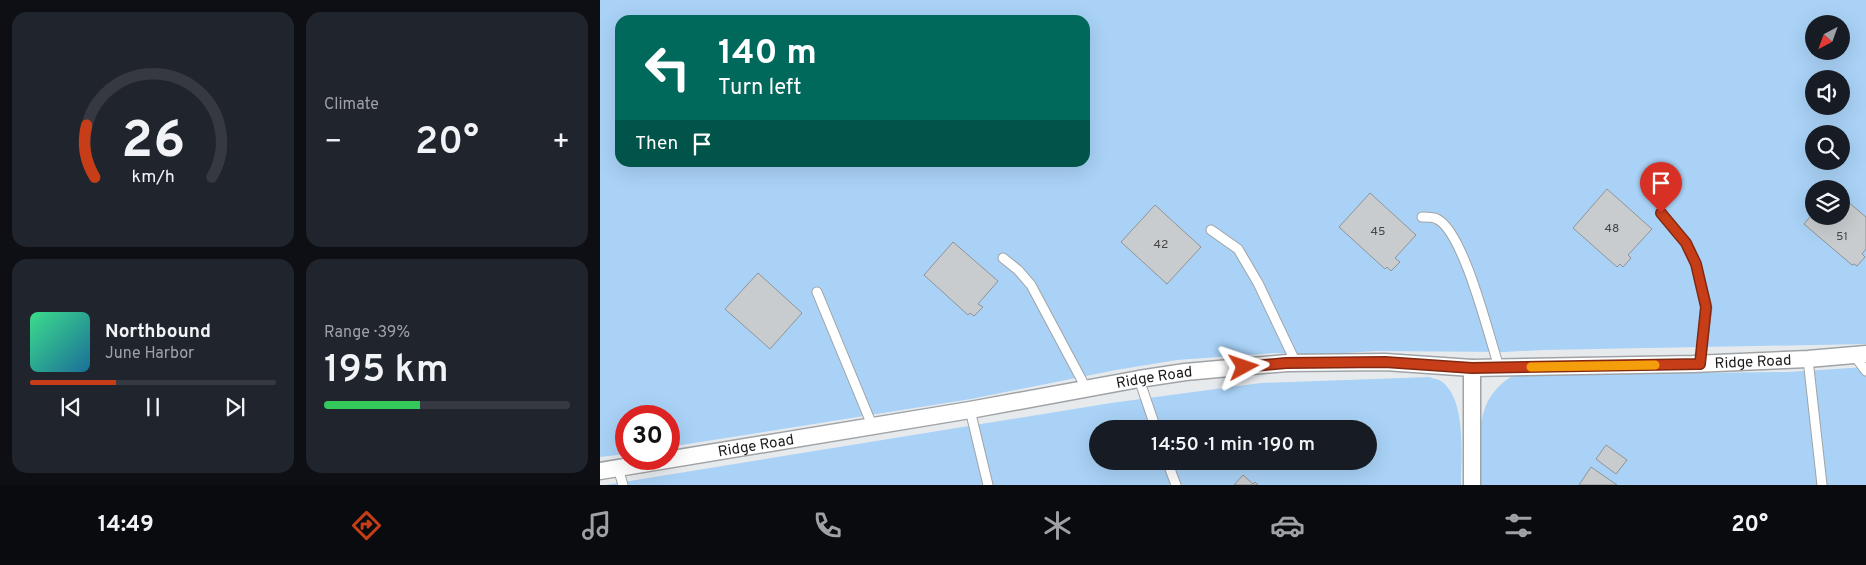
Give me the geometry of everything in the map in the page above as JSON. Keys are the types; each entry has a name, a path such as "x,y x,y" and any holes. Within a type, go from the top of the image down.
{"street":[{"name":"Ridge Road","path":"680,458 1185,372 1296,363 1385,362 1472,368 1700,364 1860,355"},
{"path":"1472,368 1472,485"},
{"name":"Ridge Road","path":"600,471 615,468"}],"lane":[{"path":"1661,213 1686,243 1696,264 1706,307 1700,364"},
{"path":"1422,217 1438,219 1451,232 1465,258 1498,367"},
{"path":"1210,230 1238,249 1258,283 1296,363"},
{"path":"1003,258 1018,270 1031,285 1086,388"},
{"path":"817,292 872,426"},
{"path":"1860,355 1866,370"},
{"path":"1808,359 1822,485"},
{"path":"1139,379 1153,420"},
{"path":"970,410 988,485"},
{"path":"619,470 623,485"},
{"path":"1170,470 1176,485"}],"shaded area":[{"path":"600,0 1866,0 1866,344 1504,352 1376,351 1312,355 1274,353 1177,360 1116,370 971,399 680,445 680,405 615,405 615,455 600,457"},
{"path":"1866,367 1866,485 1480,485 1480,439 1486,405 1501,384 1514,375 1788,372"},
{"path":"1430,377 1440,380 1449,389 1459,414 1462,445 1461,485 605,485 1111,403 1261,383"}],"building":[{"path":"1607,189 1652,229 1628,255 1631,258 1623,267 1620,264 1617,267 1573,228"},
{"path":"1370,193 1416,235 1395,258 1400,262 1391,271 1387,267 1385,269 1339,227"},
{"path":"1850,204 1866,217 1866,249 1862,254 1865,257 1857,266 1852,265 1805,225 1850,225"},
{"path":"1155,205 1201,247 1167,284 1121,242"},
{"path":"953,242 998,281 978,304 983,307 974,316 970,313 968,315 924,275"},
{"path":"758,273 802,313 770,349 725,309"},
{"path":"1606,445 1627,460 1616,474 1596,459"},
{"path":"1591,467 1617,485 1579,485"},
{"path":"1243,475 1253,484 1255,482 1258,485 1234,485"}],"slow traffic":[{"path":"1531,367 1655,365"}],"route":[{"path":"1244,367 1286,363 1385,362 1472,368 1700,364 1706,307 1696,264 1686,243 1661,213"}]}
